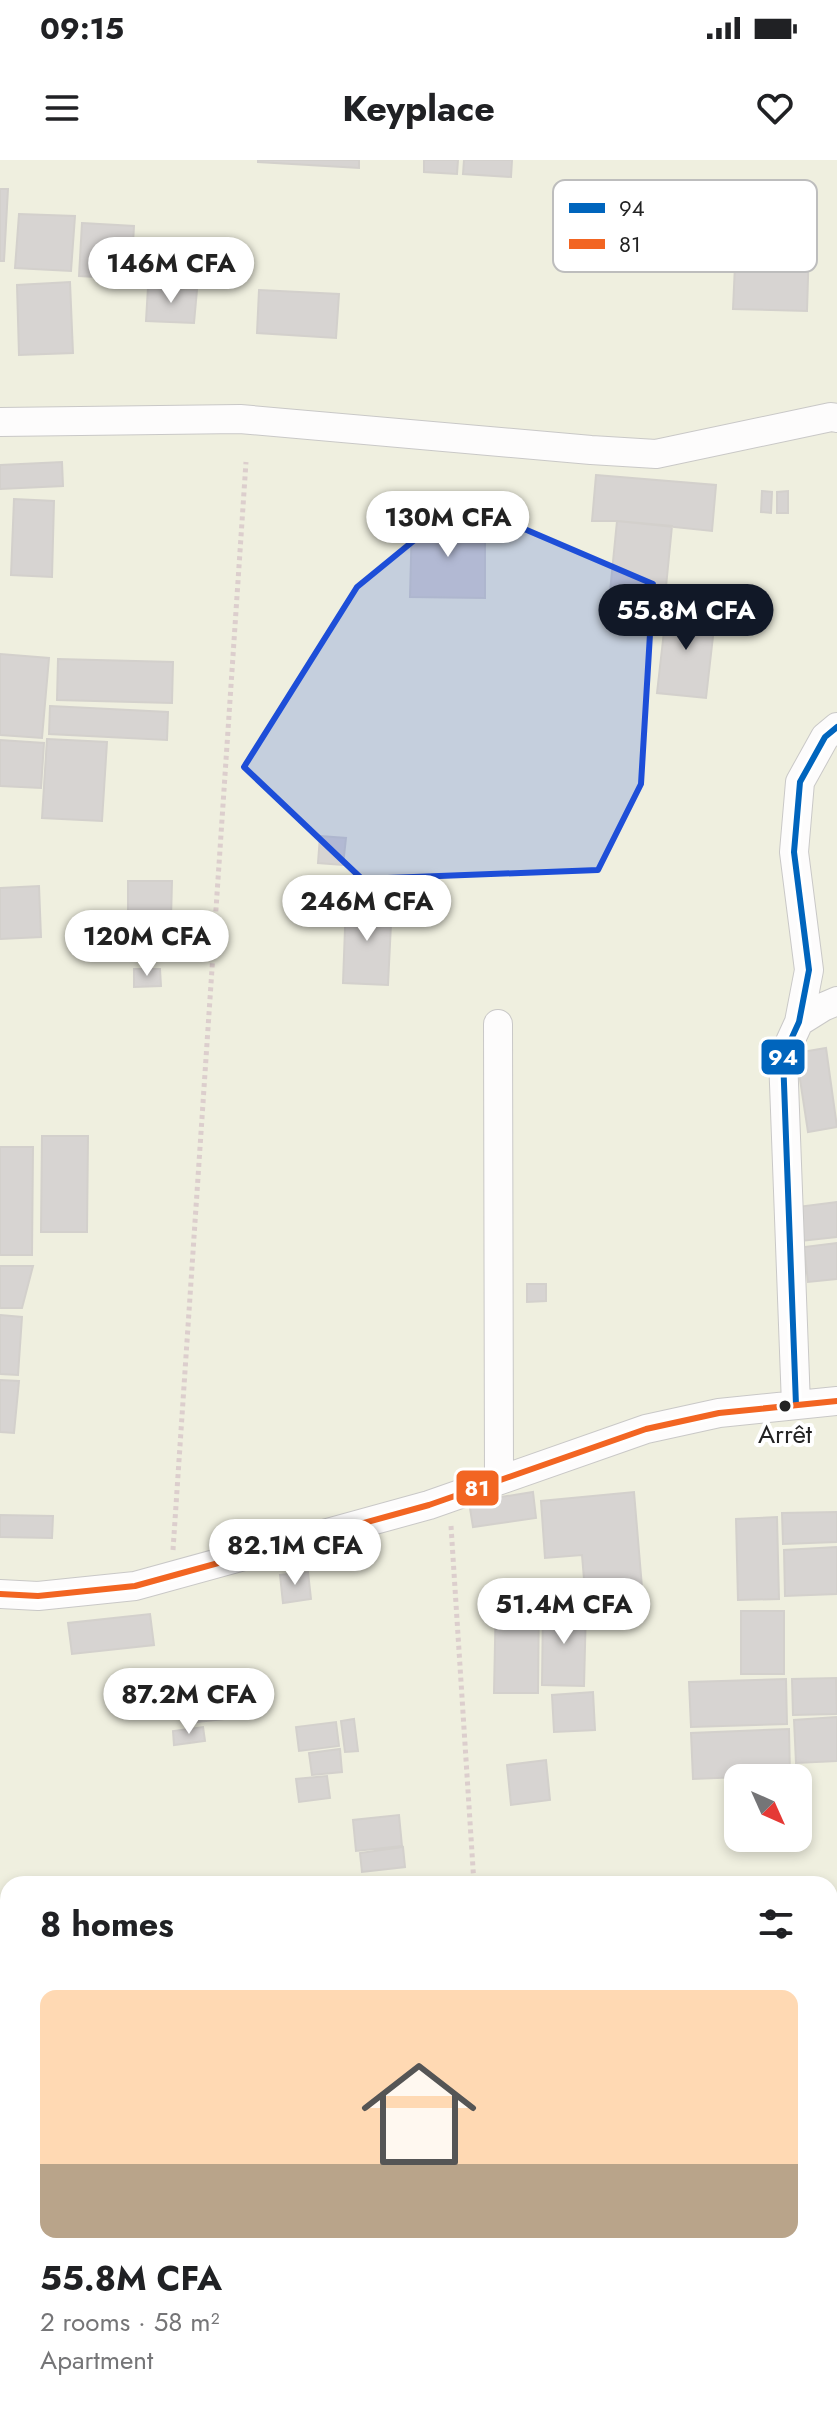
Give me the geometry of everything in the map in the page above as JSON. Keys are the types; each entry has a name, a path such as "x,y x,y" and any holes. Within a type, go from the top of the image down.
{"street":[{"path":"0,422 240,419 656,454 837,418"},
{"path":"796,1405 783,1057 799,1022 809,970 794,852 800,782 825,737 837,727"},
{"path":"799,1022 837,1001"},
{"path":"498,1024 499,1480"},
{"path":"0,1594 38,1596 135,1586 449,1497 646,1429 719,1413 837,1401"}],"path":[{"path":"171,1576 246,462"},
{"path":"449,1497 473,1876"}],"highlighted area":[{"path":"461,502 653,584 641,784 598,870 362,879 244,767 357,587"}],"green space":[{"path":"0,160 837,160 837,1876 0,1876"}],"building":[{"path":"359,160 359,168 258,162"},
{"path":"424,160 458,160 457,174 424,172"},
{"path":"464,160 512,160 511,177 463,174"},
{"path":"0,189 8,189 4,261 0,261"},
{"path":"19,214 75,216 71,271 15,268"},
{"path":"82,223 134,226 131,279 79,276"},
{"path":"735,272 808,272 807,311 733,309"},
{"path":"70,282 73,353 19,355 17,285"},
{"path":"148,287 197,290 194,323 146,321"},
{"path":"259,290 339,294 336,338 257,333"},
{"path":"62,462 63,486 0,489 0,465"},
{"path":"596,475 716,485 712,531 592,521"},
{"path":"762,491 772,492 771,513 761,512"},
{"path":"788,491 788,513 777,513 777,492"},
{"path":"14,499 54,501 52,577 11,575"},
{"path":"412,520 476,520 475,527 485,527 485,598 410,597"},
{"path":"617,521 672,526 664,607 609,602"},
{"path":"667,605 716,610 706,698 657,693"},
{"path":"0,654 49,658 42,738 0,735"},
{"path":"58,659 173,662 172,703 57,700"},
{"path":"50,706 168,712 167,740 49,734"},
{"path":"47,739 107,742 102,821 42,818"},
{"path":"0,740 44,743 41,788 0,786"},
{"path":"320,836 346,838 343,865 318,863"},
{"path":"128,881 172,881 171,919 128,919"},
{"path":"39,886 41,937 0,939 0,888"},
{"path":"346,901 392,903 388,985 343,983"},
{"path":"134,969 160,969 161,986 134,987"},
{"path":"826,1048 837,1127 808,1132 796,1053"},
{"path":"42,1136 88,1136 87,1232 41,1232"},
{"path":"0,1147 33,1147 32,1255 0,1255"},
{"path":"837,1202 837,1237 801,1241 797,1207"},
{"path":"837,1243 837,1279 808,1282 804,1247"},
{"path":"0,1266 33,1266 22,1308 0,1308"},
{"path":"527,1284 546,1284 546,1301 527,1302"},
{"path":"0,1315 22,1317 18,1375 0,1374"},
{"path":"0,1380 19,1381 14,1433 0,1432"},
{"path":"533,1492 536,1518 473,1527 469,1502"},
{"path":"634,1492 643,1599 586,1604 582,1555 545,1558 541,1501"},
{"path":"837,1512 837,1542 783,1544 782,1513"},
{"path":"0,1515 53,1516 52,1538 0,1537"},
{"path":"777,1517 779,1599 738,1600 736,1519"},
{"path":"837,1547 837,1594 785,1596 784,1550"},
{"path":"308,1572 311,1599 283,1603 280,1575"},
{"path":"496,1594 539,1595 538,1693 494,1693"},
{"path":"543,1607 586,1608 584,1686 542,1685"},
{"path":"741,1611 784,1611 784,1674 741,1674"},
{"path":"150,1614 154,1645 72,1654 68,1623"},
{"path":"836,1678 837,1714 793,1715 792,1679"},
{"path":"786,1679 787,1724 691,1727 689,1682"},
{"path":"593,1692 595,1730 554,1732 552,1695"},
{"path":"231,1704 233,1718 188,1723 186,1709"},
{"path":"837,1717 837,1761 796,1763 794,1720"},
{"path":"354,1719 358,1751 345,1752 341,1721"},
{"path":"336,1722 339,1746 299,1751 296,1727"},
{"path":"203,1727 205,1741 174,1745 173,1731"},
{"path":"789,1729 790,1764 724,1764 724,1778 693,1779 691,1733"},
{"path":"340,1749 342,1772 312,1775 309,1753"},
{"path":"546,1760 550,1800 511,1805 507,1765"},
{"path":"327,1776 330,1798 299,1802 296,1779"},
{"path":"399,1815 402,1846 356,1851 353,1820"},
{"path":"403,1847 405,1867 362,1872 360,1853"}],"transit line":[{"name":"94","path":"796,1405 783,1057 799,1022 809,970 794,852 800,782 825,737 837,727"},
{"name":"81","path":"0,1594 38,1596 135,1586 429,1505 646,1429 719,1413 837,1401"}],"place":[{"name":"Arrêt","path":"785,1406"}]}
